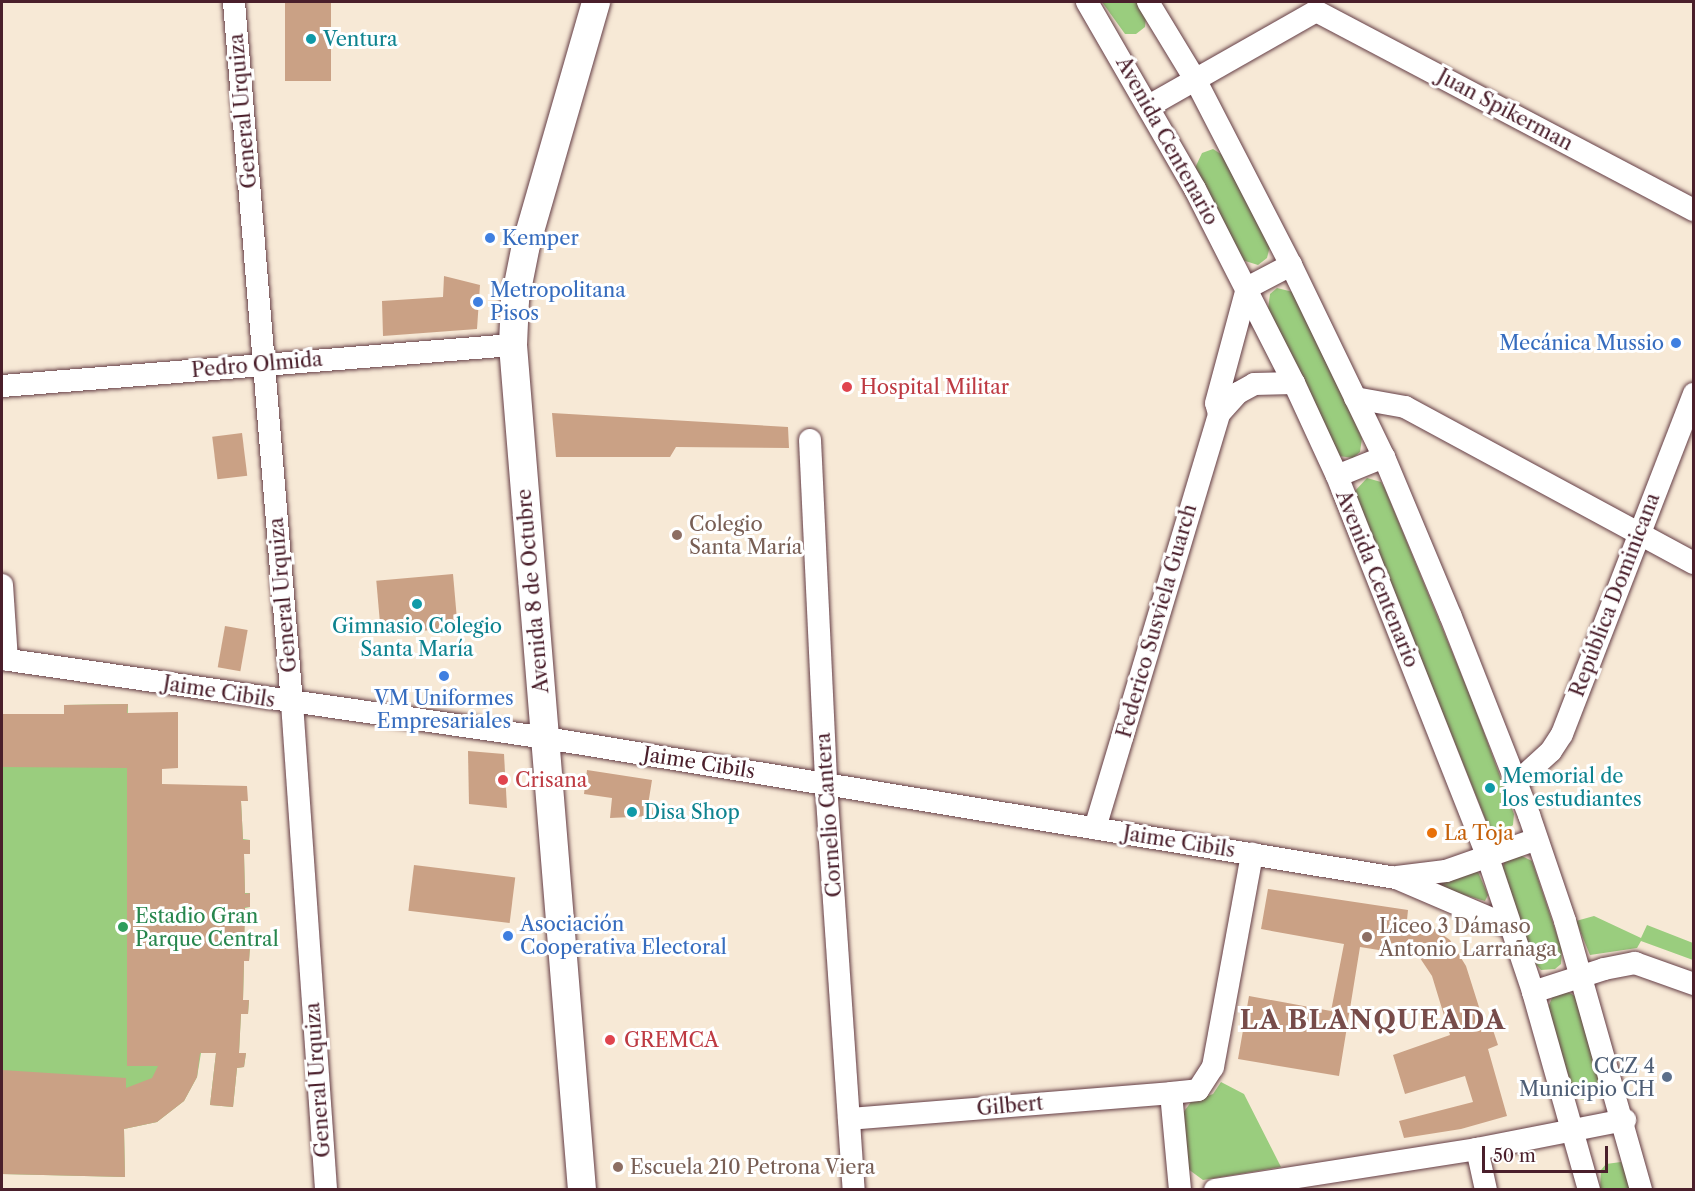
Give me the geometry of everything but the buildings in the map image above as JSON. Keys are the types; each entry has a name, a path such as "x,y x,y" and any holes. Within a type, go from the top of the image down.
{"main road":[{"name":"Avenida 8 de Octubre","path":"582,1190 513,345 515,300 526,245 596,2"}],"street":[{"name":"General Urquiza","path":"234,2 292,703 326,1190"},
{"name":"Avenida Centenario","path":"1087,2 1149,106 1247,288 1337,476 1486,855 1533,992 1575,1131 1588,1190"},
{"path":"1148,2 1196,81 1291,265 1384,458 1537,839 1582,976 1624,1120 1641,1190"},
{"path":"1149,106 1196,81 1317,6"},
{"name":"Juan Spikerman","path":"1317,6 1694,210"},
{"path":"1247,288 1291,265"},
{"name":"Federico Susviela Guarch","path":"1219,414 1216,403 1247,288"},
{"name":"Pedro Olmida","path":"2,386 513,345"},
{"name":"Federico Susviela Guarch","path":"1095,828 1219,414 1238,393 1254,384 1294,383"},
{"name":"República Dominicana","path":"1516,783 1551,751 1562,734 1694,394"},
{"path":"1355,398 1405,407 1694,563"},
{"name":"Cornelio Cantera","path":"810,440 826,784 854,1190"},
{"path":"1337,476 1384,458"},
{"path":"2,585 4,659"},
{"name":"Jaime Cibils","path":"4,659 292,703 546,738 1396,878 1511,927"},
{"name":"Jaime Cibils","path":"1396,878 1446,871 1486,855 1537,839"},
{"path":"1180,1190 1171,1093 1198,1090 1213,1067 1252,854"},
{"path":"1533,992 1582,976 1635,963 1694,984"},
{"name":"Gilbert","path":"849,1119 1171,1093"},
{"path":"1215,1190 1266,1186 1575,1131 1624,1120"},
{"path":"1477,1149 1486,1190"}],"green space":[{"path":"1102,2 1138,2 1146,16 1145,27 1136,34 1125,34"},
{"path":"1213,149 1224,156 1270,246 1267,258 1258,265 1242,260 1195,168 1202,153"},
{"path":"1277,288 1293,292 1362,438 1360,452 1353,458 1339,456 1268,309 1270,294"},
{"path":"1367,478 1381,482 1385,489 1473,703 1514,814 1513,825 1503,832 1489,828 1354,492"},
{"name":"Estadio Gran Parque Central","path":"128,704 127,768 162,784 241,801 243,839 250,840 250,854 244,854 245,893 250,893 250,907 245,908 244,946 250,947 249,961 244,961 243,1000 249,1000 248,1014 241,1014 239,1053 246,1053 244,1067 237,1068 233,1107 210,1105 216,1053 201,1053 197,1077 184,1101 157,1122 124,1129 125,1177 2,1174 2,714 64,714 64,705"},
{"path":"1518,854 1532,861 1562,950 1561,964 1555,969 1541,970 1534,962 1502,870 1505,860"},
{"path":"1478,872 1488,895 1485,901 1406,878"},
{"path":"1594,916 1641,938 1647,925 1693,943 1693,960 1641,941 1637,948 1590,955 1576,921"},
{"path":"1568,992 1575,996 1602,1091 1592,1101 1579,1099 1573,1091 1548,1008 1553,995"},
{"path":"1221,1082 1244,1094 1281,1167 1203,1180 1188,1169 1182,1114 1191,1102 1213,1094"},
{"path":"1621,1162 1634,1189 1600,1189 1601,1170 1606,1164"}],"place":[{"name":"Ventura","path":"311,39"},
{"name":"Kemper","path":"490,238"},
{"name":"Metropolitana Pisos","path":"478,302"},
{"name":"Mecánica Mussio","path":"1676,343"},
{"name":"Hospital Militar","path":"847,387"},
{"name":"Colegio Santa María","path":"677,535"},
{"name":"Gimnasio Colegio Santa María","path":"417,604"},
{"name":"VM Uniformes Empresariales","path":"444,676"},
{"name":"Crisana","path":"503,780"},
{"name":"Memorial de los estudiantes","path":"1490,788"},
{"name":"Disa Shop","path":"632,812"},
{"name":"La Toja","path":"1432,833"},
{"name":"Estadio Gran Parque Central","path":"123,927"},
{"name":"Asociación Cooperativa Electoral","path":"508,936"},
{"name":"Liceo 3 Dámaso Antonio Larrañaga","path":"1367,937"},
{"name":"GREMCA","path":"610,1040"},
{"name":"CCZ 4 Municipio CH","path":"1667,1077"},
{"name":"Escuela 210 Petrona Viera","path":"618,1167"}],"district":[{"name":"LA BLANQUEADA","path":"1373,1021"}]}
